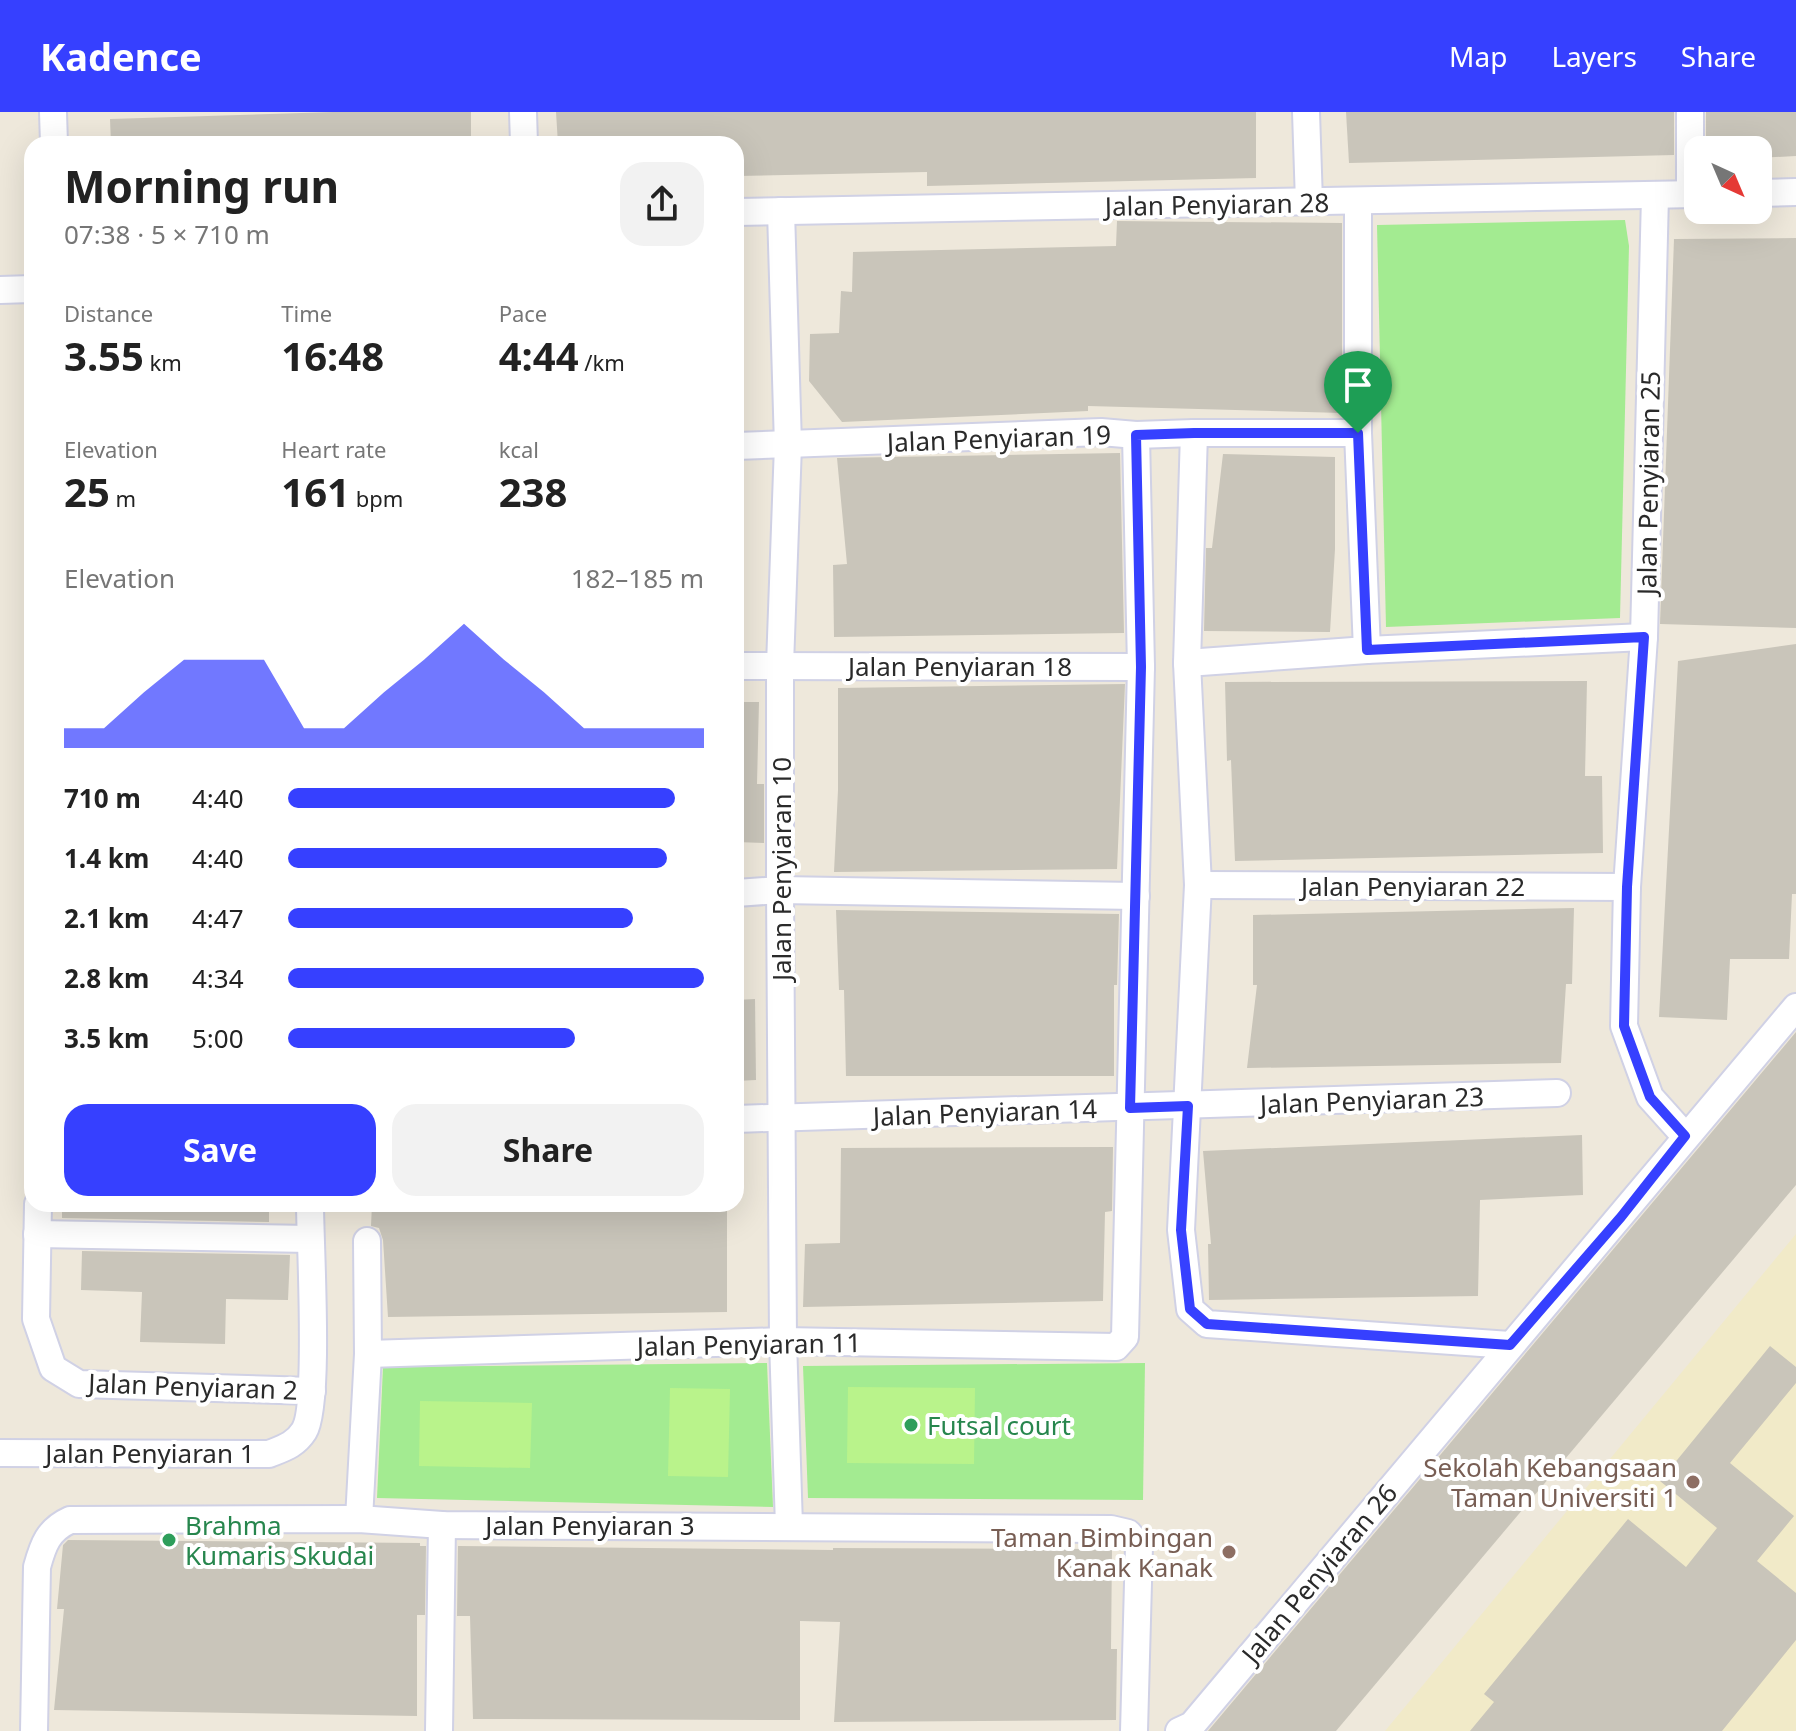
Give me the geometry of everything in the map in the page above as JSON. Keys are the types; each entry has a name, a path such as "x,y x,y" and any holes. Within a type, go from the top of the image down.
{"street":[{"path":"53,112 54,136"},
{"path":"523,112 524,136"},
{"path":"1306,112 1309,202"},
{"path":"1690,112 1691,136"},
{"path":"1772,193 1796,192"},
{"name":"Jalan Penyiaran 28","path":"744,212 1684,195"},
{"name":"Jalan Penyiaran 25","path":"1655,196 1644,637 1627,887 1624,1026 1650,1097 1685,1136"},
{"path":"1358,201 1358,433 1367,650"},
{"name":"Jalan Penyiaran 10","path":"781,211 788,445 780,665 780,890 783,1341 789,1526"},
{"path":"0,290 24,289"},
{"name":"Jalan Penyiaran 19","path":"744,446 1101,432 1136,435 1358,433"},
{"path":"1194,433 1187,663 1198,885 1181,1230 1190,1309 1207,1324 1510,1345"},
{"path":"1130,1108 1141,667 1136,435"},
{"path":"1187,663 1367,650 1644,637"},
{"name":"Jalan Penyiaran 18","path":"744,666 1141,667"},
{"name":"Jalan Penyiaran 22","path":"1198,885 1627,887"},
{"path":"744,892 780,890 1136,896"},
{"name":"Jalan Penyiaran 26","path":"1179,1731 1192,1725 1796,1007"},
{"name":"Jalan Penyiaran 23","path":"1188,1106 1557,1093"},
{"name":"Jalan Penyiaran 14","path":"744,1119 1188,1106"},
{"name":"Jalan Penyiaran 11","path":"368,1354 783,1341 1116,1347 1125,1337 1130,1108"},
{"name":"Jalan Penyiaran 2","path":"38,1212 36,1319 53,1368 79,1384 312,1391"},
{"name":"Jalan Penyiaran 1","path":"0,1453 269,1454 294,1444 306,1428 312,1391 310,1212"},
{"path":"37,1234 310,1239"},
{"path":"359,1519 368,1354 367,1241"},
{"name":"Jalan Penyiaran 3","path":"34,1731 37,1567 43,1542 58,1526 70,1520 359,1519 442,1525 1111,1529 1128,1533 1139,1546 1134,1731"},
{"path":"439,1731 442,1525"}],"shaded area":[{"name":"Sekolah Kebangsaan Taman Universiti 1","path":"1796,1234 1796,1731 1385,1731"}],"green space":[{"path":"1625,220 1629,246 1620,618 1386,627 1377,225"},
{"path":"767,1363 773,1507 377,1498 383,1367"},
{"path":"1145,1363 1143,1500 808,1498 803,1366"},
{"name":"Futsal court","path":"848,1387 975,1388 974,1464 847,1463"},
{"path":"670,1388 730,1389 728,1477 668,1476"},
{"path":"420,1401 532,1403 530,1468 419,1466"}],"building":[{"path":"333,112 471,112 471,136 111,136 110,119"},
{"path":"556,112 1256,112 1256,178 927,186 927,172 744,176 744,136 558,136"},
{"path":"1346,112 1674,112 1674,155 1349,163"},
{"path":"1706,112 1796,112 1796,156 1772,157 1772,136 1706,136"},
{"path":"1117,221 1342,223 1342,413 1088,406 1088,411 842,422 809,381 810,334 839,333 841,291 852,292 853,252 1116,246"},
{"path":"1796,238 1796,628 1660,624 1674,239"},
{"path":"1120,453 1124,633 834,637 833,565 847,564 837,458"},
{"path":"1223,454 1335,457 1335,549 1330,632 1204,631 1206,548 1212,548"},
{"path":"1796,644 1796,894 1792,894 1789,959 1730,959 1727,1020 1659,1017 1678,661"},
{"path":"1587,681 1585,776 1602,776 1603,853 1235,861 1231,760 1227,761 1225,682"},
{"path":"1125,684 1117,869 834,872 838,688"},
{"path":"744,702 759,702 757,784 764,784 764,843 744,842"},
{"path":"1574,908 1572,984 1566,984 1561,1063 1247,1068 1257,985 1253,985 1253,915"},
{"path":"836,910 1119,914 1117,985 1114,985 1114,1076 846,1076 844,990 839,990"},
{"path":"755,999 756,1080 744,1081 744,1000"},
{"path":"1796,1032 1796,1185 1336,1731 1208,1731"},
{"path":"1582,1135 1583,1195 1480,1200 1478,1296 1209,1300 1208,1244 1211,1244 1203,1151"},
{"path":"1113,1147 1112,1211 1105,1212 1103,1301 803,1307 805,1244 840,1243 841,1148"},
{"path":"62,1212 269,1212 269,1222 62,1218"},
{"path":"372,1212 727,1212 727,1312 388,1317 383,1240 379,1228 371,1226"},
{"path":"82,1251 290,1255 288,1300 226,1299 225,1344 140,1342 142,1292 81,1290"},
{"path":"1770,1346 1796,1367 1796,1383 1730,1463 1794,1516 1757,1561 1796,1593 1796,1640 1722,1731 1470,1731 1494,1702 1484,1694 1628,1519 1686,1567 1717,1528 1660,1481"},
{"path":"68,1540 420,1543 420,1546 426,1546 425,1615 417,1615 417,1716 54,1710 64,1609 57,1609 63,1545"},
{"path":"458,1546 1112,1549 1111,1649 1117,1649 1116,1720 834,1722 840,1622 800,1621 800,1720 473,1719 470,1616 457,1616"}],"place":[{"name":"Futsal court","path":"911,1425"},
{"name":"Sekolah Kebangsaan Taman Universiti 1","path":"1693,1482"},
{"name":"Brahma Kumaris Skudai","path":"169,1540"},
{"name":"Taman Bimbingan Kanak Kanak","path":"1229,1552"}],"route":[{"path":"1358,433 1367,650 1644,637 1627,887 1624,1026 1650,1097 1685,1136 1621,1217 1510,1345 1207,1324 1190,1309 1181,1230 1188,1106 1130,1108 1141,667 1136,435 1358,433"}]}
